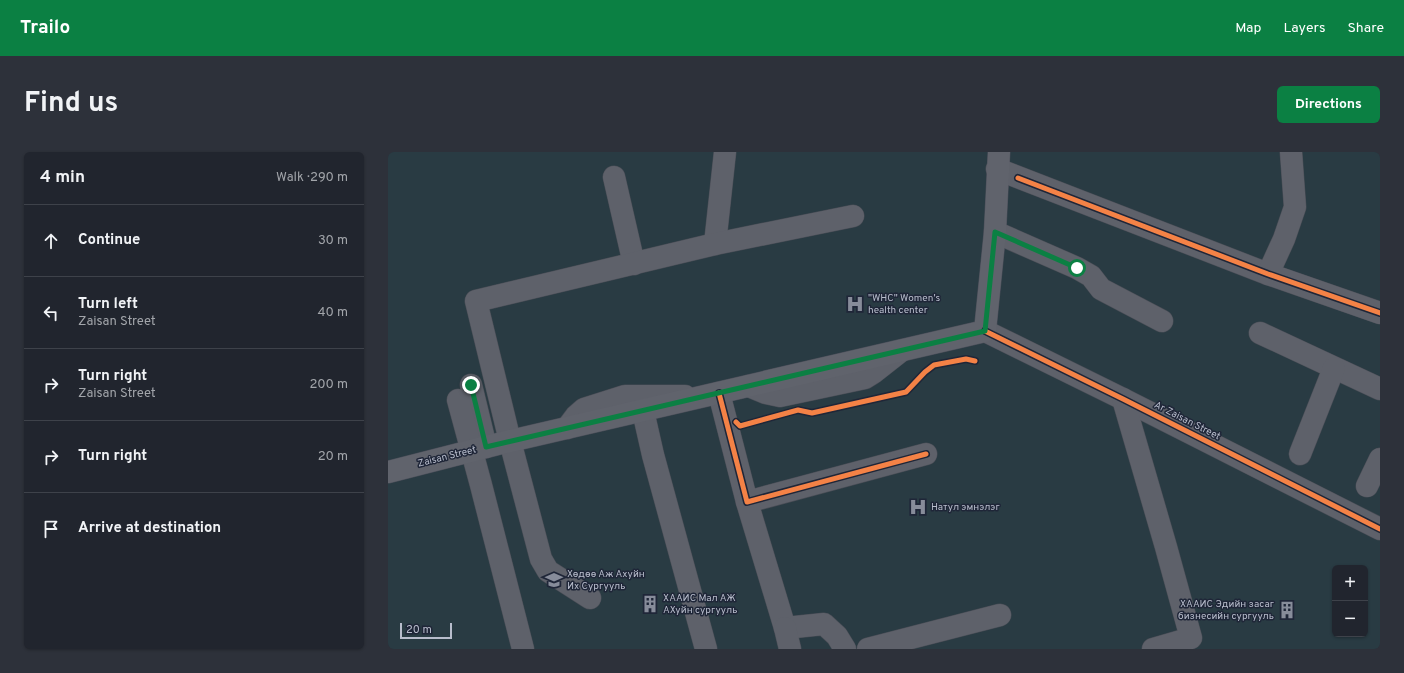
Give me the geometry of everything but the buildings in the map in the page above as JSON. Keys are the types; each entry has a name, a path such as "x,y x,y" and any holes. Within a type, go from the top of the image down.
{"main road":[{"path":"985,331 995,232 998,161"},
{"name":"Zaisan Street","path":"388,472 510,441 985,331"}],"street":[{"path":"715,244 725,152"},
{"path":"1268,274 1284,239 1295,207 1291,152"},
{"path":"998,161 1018,178 1268,274 1380,313"},
{"path":"614,177 634,264"},
{"path":"590,598 548,571 541,559 510,441 476,300 715,244 853,216"},
{"path":"995,232 1077,268 1091,276 1102,289 1162,321"},
{"name":"Ar Zaisan Street","path":"985,331 1380,529"},
{"path":"1260,333 1380,389"},
{"path":"1300,454 1334,368"},
{"path":"464,393 479,449 523,649"},
{"path":"567,428 576,416 584,409 625,396 711,395 747,502 790,649"},
{"path":"1123,399 1191,638 1153,649"},
{"path":"642,411 706,649"},
{"path":"747,502 926,454"},
{"path":"1367,486 1380,459"},
{"path":"868,649 1000,615"},
{"path":"785,628 824,624 837,636 845,649"}],"shaded area":[{"path":"388,152 1380,152 1380,649 388,649"}],"cycle path":[{"path":"1018,178 1268,274 1380,313"},
{"path":"985,331 1380,529"},
{"path":"736,422 740,426 798,410 812,413 906,392 925,372 934,365 966,359 975,361"},
{"path":"719,393 747,502 926,454"}],"place":[{"name":"\"WHC\" Women's health center","path":"855,304"},
{"name":"Натул эмнэлэг","path":"918,507"},
{"name":"Хөдөө Аж Ахуйн Их Сургууль","path":"554,580"},
{"name":"ХААИС Мал АЖ АХуйн сургууль","path":"650,604"},
{"name":"ХААИС Эдийн засаг бизнесийн сургууль","path":"1287,610"}],"route":[{"path":"471,385 486,447 985,331 995,232 1077,268"}]}
